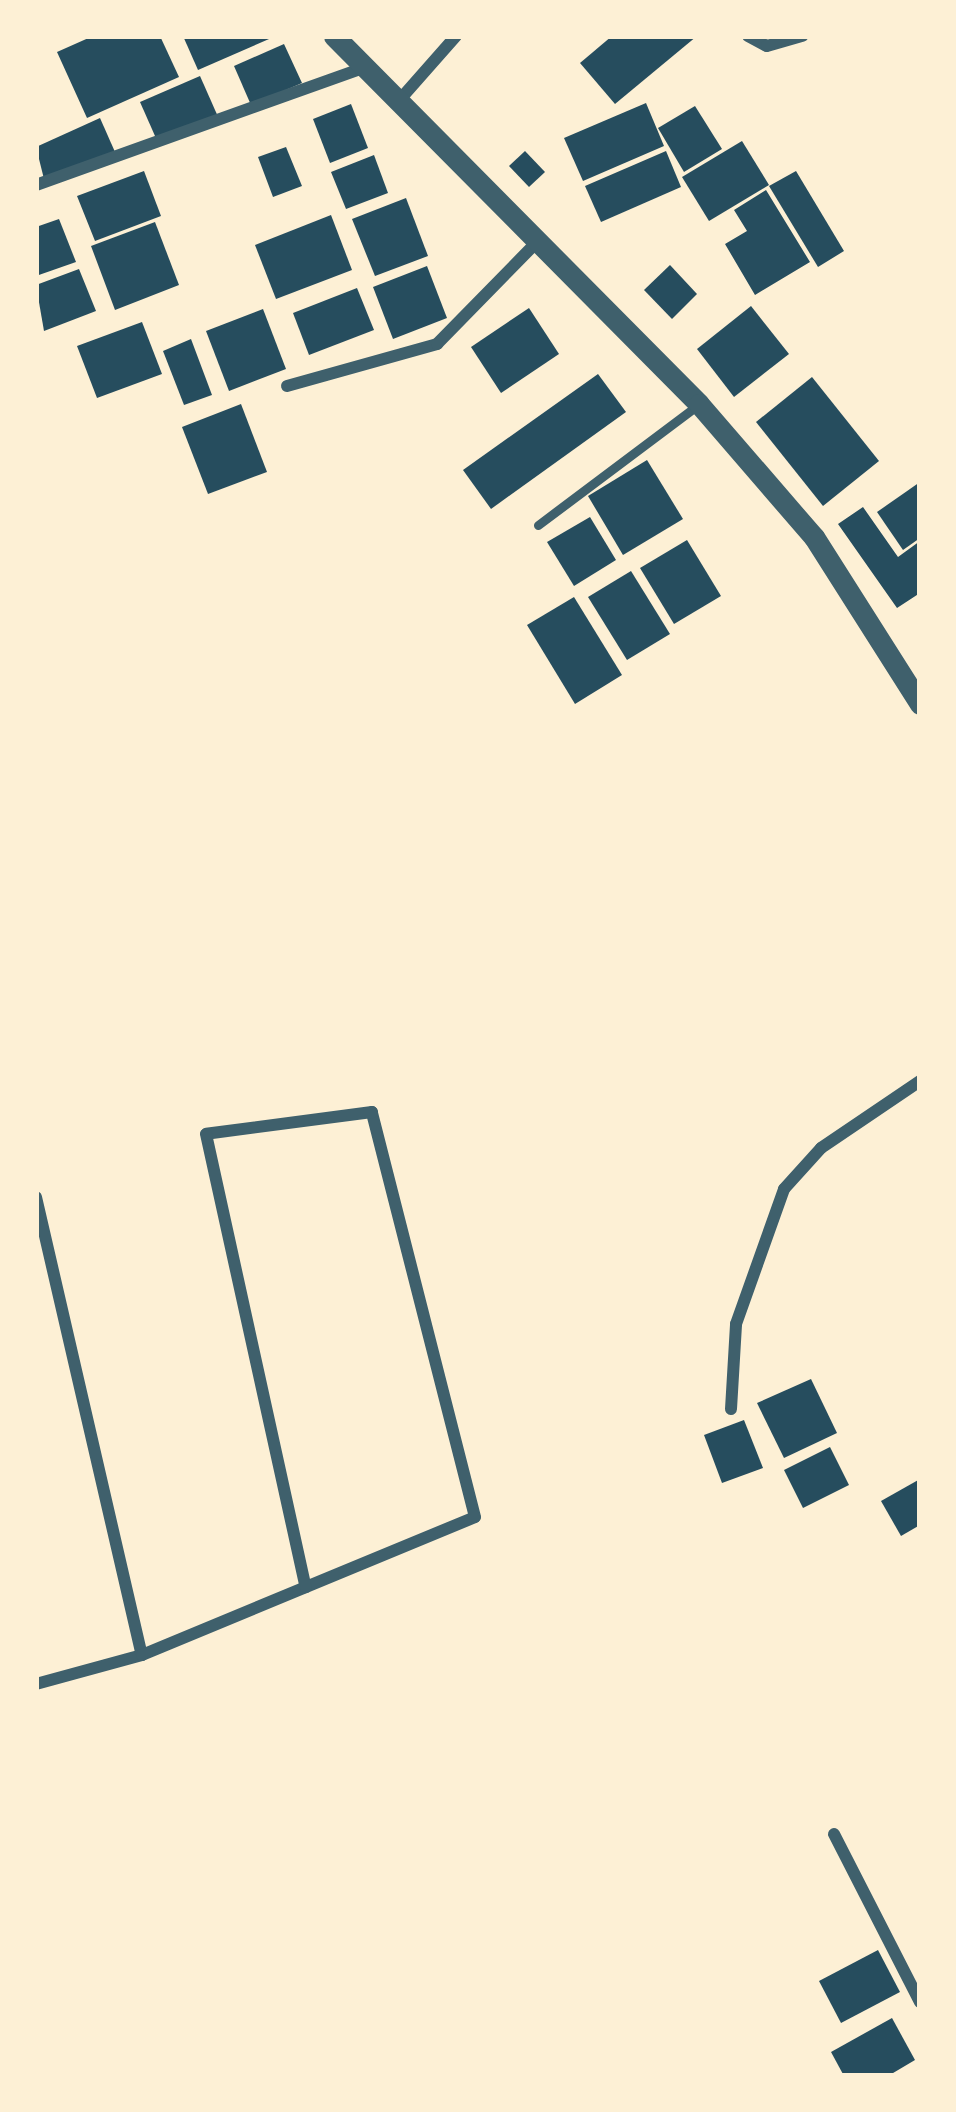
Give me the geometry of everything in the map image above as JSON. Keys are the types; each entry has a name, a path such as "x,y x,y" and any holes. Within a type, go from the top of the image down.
{"street":[{"path":"334,36 395,105 539,239 699,404 814,537 920,704"},
{"path":"395,105 456,36"},
{"path":"748,36 767,46 803,36"},
{"path":"36,185 360,69"},
{"path":"287,386 437,344 539,239"},
{"path":"731,1409 736,1324 784,1189 820,1148 920,1081"},
{"path":"36,1684 142,1655 475,1517 372,1112 206,1134 306,1587"},
{"path":"36,1197 142,1655"},
{"path":"834,1834 920,2002"}],"lane":[{"path":"538,525 699,404"}],"building":[{"path":"93,36 160,36 179,77 87,118 57,52"},
{"path":"183,36 276,36 198,70"},
{"path":"612,36 697,36 615,104 580,63"},
{"path":"284,44 302,83 251,105 234,66"},
{"path":"200,76 219,119 159,145 140,102"},
{"path":"646,103 664,146 583,181 564,138"},
{"path":"351,104 368,148 330,163 313,119"},
{"path":"695,106 722,149 684,172 658,128"},
{"path":"100,118 115,152 45,183 36,147"},
{"path":"742,141 769,185 709,221 682,177"},
{"path":"286,147 302,186 273,197 258,157"},
{"path":"525,151 545,172 529,187 509,166"},
{"path":"666,151 681,187 601,222 585,186"},
{"path":"374,155 388,193 346,209 331,172"},
{"path":"144,171 161,216 95,241 77,196"},
{"path":"796,171 844,251 818,267 769,186"},
{"path":"766,190 810,262 755,295 725,244 747,231 734,210"},
{"path":"406,198 428,256 375,276 352,219"},
{"path":"331,215 352,270 276,299 255,245"},
{"path":"59,219 76,262 36,276 36,227"},
{"path":"155,222 179,285 115,310 91,246"},
{"path":"670,265 697,294 672,319 644,290"},
{"path":"427,266 447,318 393,339 373,287"},
{"path":"79,269 96,311 44,331 36,285"},
{"path":"357,288 374,330 309,355 293,313"},
{"path":"751,306 789,354 734,397 697,349"},
{"path":"529,308 559,354 501,393 471,347"},
{"path":"263,309 286,369 229,391 206,331"},
{"path":"142,322 162,374 97,398 77,346"},
{"path":"191,339 212,395 184,405 163,351"},
{"path":"598,374 626,412 491,509 463,470"},
{"path":"812,377 879,461 823,506 756,422"},
{"path":"241,404 267,472 208,494 182,427"},
{"path":"647,460 683,519 623,555 588,496"},
{"path":"920,482 920,538 903,550 877,512"},
{"path":"863,507 898,557 920,541 920,593 897,608 838,524"},
{"path":"590,517 616,560 574,586 547,542"},
{"path":"687,540 721,596 674,624 640,568"},
{"path":"631,571 670,634 627,660 588,597"},
{"path":"574,597 622,675 575,704 527,625"},
{"path":"811,1379 837,1433 784,1458 757,1403"},
{"path":"744,1420 763,1468 722,1483 704,1435"},
{"path":"830,1447 849,1485 803,1508 784,1470"},
{"path":"920,1479 920,1525 901,1536 881,1501"},
{"path":"878,1950 900,1992 841,2023 819,1981"},
{"path":"892,2018 915,2060 888,2076 844,2076 831,2052"}]}
